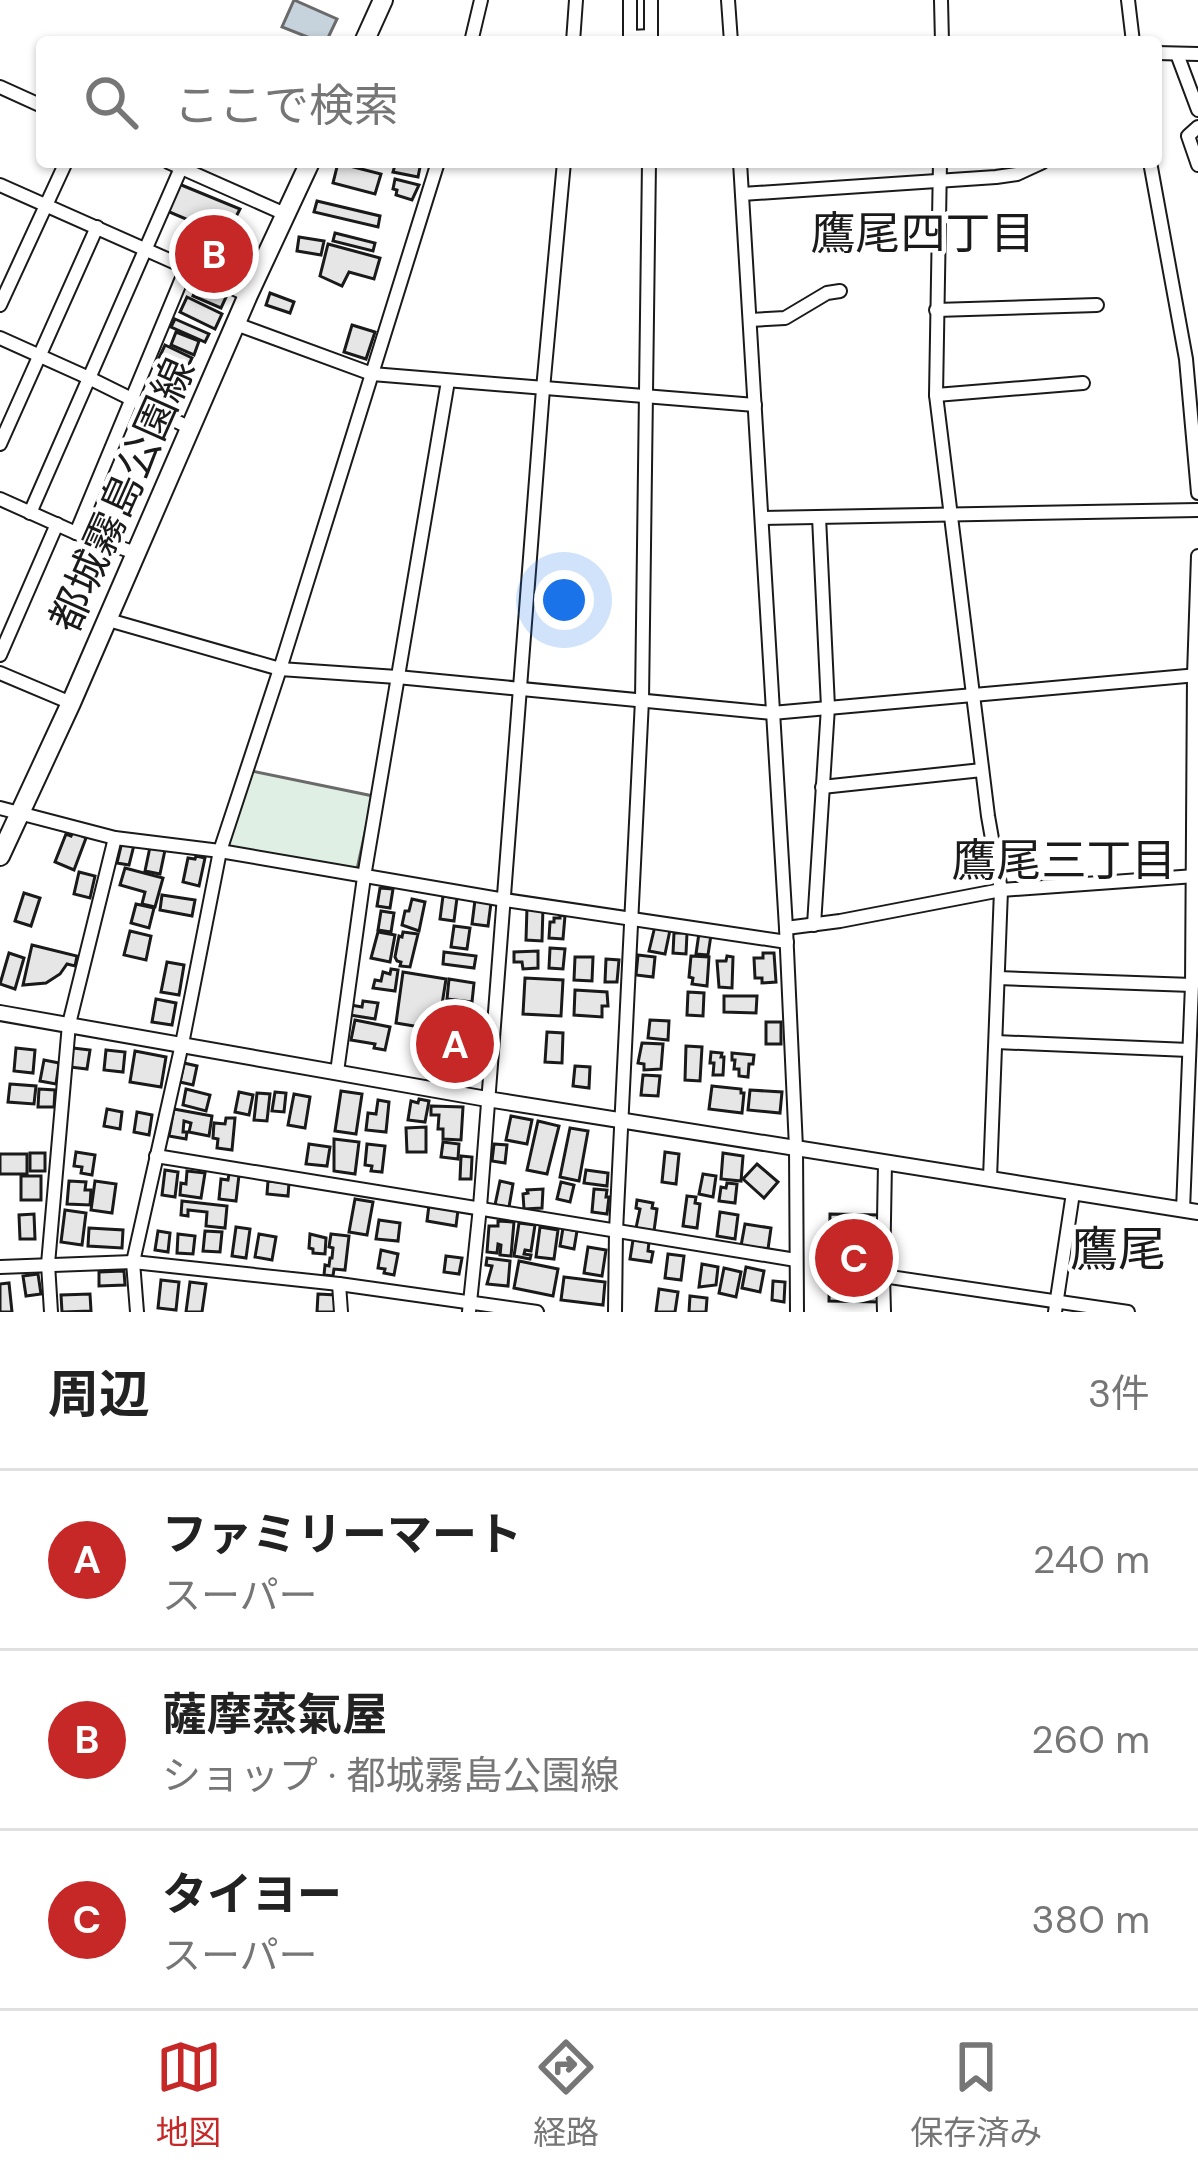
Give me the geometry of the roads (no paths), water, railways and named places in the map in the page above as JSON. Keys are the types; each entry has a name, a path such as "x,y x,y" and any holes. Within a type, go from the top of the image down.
{"main road":[{"path":"367,36 383,0"},
{"name":"都城霧島公園線","path":"0,856 9,811 71,703 307,168"}],"street":[{"path":"472,36 481,0"},
{"path":"573,36 576,0"},
{"path":"630,0 631,36"},
{"path":"651,0 651,36"},
{"path":"728,0 731,36"},
{"path":"941,0 942,36"},
{"path":"1128,0 1132,36"},
{"path":"1162,53 1198,54"},
{"path":"1177,54 1198,110"},
{"path":"0,88 36,103"},
{"path":"1198,127 1187,136 1198,165"},
{"path":"0,305 63,168"},
{"path":"30,513 146,248 173,168"},
{"path":"181,168 285,214"},
{"path":"137,1312 133,1262 220,851 437,168"},
{"path":"470,1306 563,168"},
{"path":"615,1312 641,700 650,168"},
{"path":"740,168 787,935 797,1312"},
{"path":"940,168 936,395 1000,890 989,1178"},
{"path":"742,194 996,178 1029,168"},
{"path":"1151,168 1192,358 1198,493"},
{"path":"0,184 248,295"},
{"path":"0,443 97,227"},
{"path":"0,263 15,270"},
{"path":"76,533 188,266"},
{"path":"750,320 784,318 827,292 840,291"},
{"path":"936,310 1097,305"},
{"path":"236,323 372,374 755,405"},
{"path":"0,338 190,428"},
{"path":"337,1072 364,877 448,381"},
{"path":"936,395 1083,383"},
{"path":"0,499 136,553"},
{"path":"762,518 1198,510"},
{"path":"814,925 828,707 819,517"},
{"path":"0,655 57,524"},
{"path":"0,1013 488,1099 1191,1211 1189,1050 1198,556"},
{"path":"105,620 280,669 772,713 1196,675"},
{"path":"0,673 71,703"},
{"path":"822,787 982,770"},
{"path":"9,811 115,838 633,919 787,935 814,925 1000,890 1195,876"},
{"path":"51,1312 48,1264 69,1024 115,838"},
{"path":"998,978 1192,985"},
{"path":"996,1042 1189,1050"},
{"path":"156,1156 796,1259"},
{"path":"884,1312 885,1162"},
{"path":"1055,1306 1072,1192"},
{"path":"0,1267 133,1262 537,1312"},
{"path":"884,1276 1055,1306 1128,1312"},
{"path":"339,1284 341,1312"}],"place":[{"name":"薩摩蒸氣屋","path":"214,254"},
{"name":"ファミリーマート","path":"455,1044"},
{"name":"タイヨー","path":"854,1258"}],"district":[{"name":"鷹尾四丁目","path":"923,233"},
{"name":"鷹尾三丁目","path":"1064,860"},
{"name":"鷹尾","path":"1118,1249"}]}
